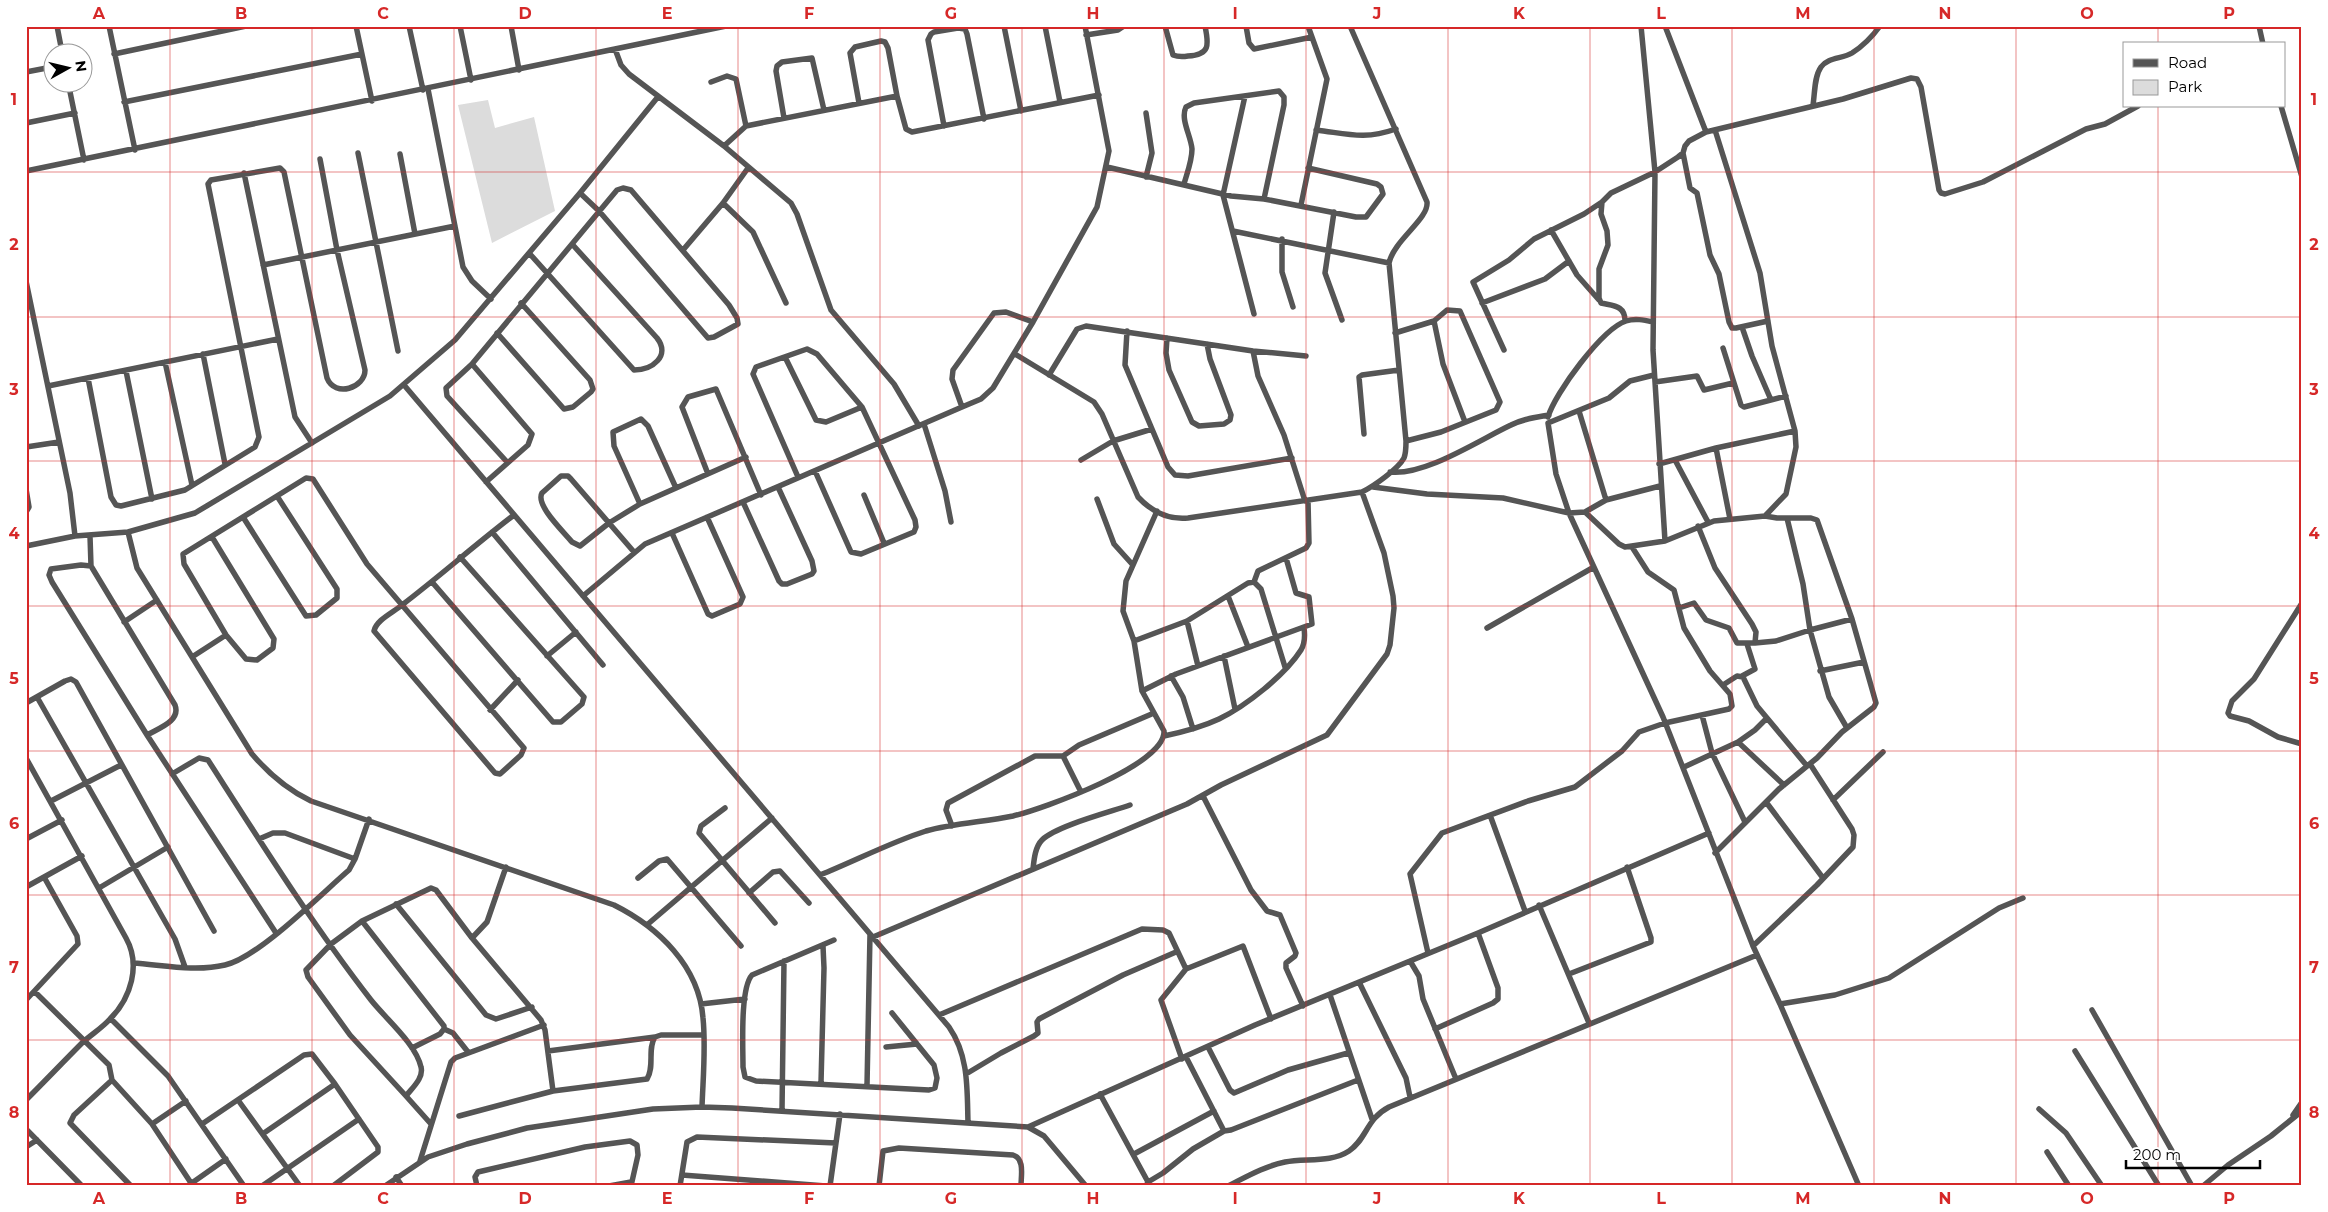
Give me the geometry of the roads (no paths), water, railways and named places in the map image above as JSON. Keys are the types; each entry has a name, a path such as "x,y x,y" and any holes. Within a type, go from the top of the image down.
{"street":[{"path":"57,26 60,42"},
{"path":"109,26 135,150"},
{"path":"114,54 246,26"},
{"path":"356,26 372,101"},
{"path":"409,26 466,272 472,281 491,299"},
{"path":"460,26 471,80"},
{"path":"511,26 520,70"},
{"path":"26,171 372,101 726,26"},
{"path":"1004,26 1021,111"},
{"path":"1045,26 1060,102"},
{"path":"583,596 634,552 672,533 798,477 880,444 986,395 1015,354 1034,322 1092,220 1097,207 1107,167 1109,145 1085,26"},
{"path":"1086,36 1118,30 1124,26"},
{"path":"1166,26 1173,55 1178,57 1198,56 1203,53 1207,48 1208,38 1205,26"},
{"path":"1246,26 1249,43 1254,49 1312,37"},
{"path":"1301,205 1327,78 1308,26"},
{"path":"1015,354 1094,402 1102,414 1138,497 1146,506 1176,519 1362,492 1373,487 1390,472 1404,458 1406,441 1389,263 1393,251 1424,214 1427,207 1425,197 1350,26"},
{"path":"1641,26 1655,172 1654,375 1665,541"},
{"path":"1665,26 1706,132"},
{"path":"1813,105 1816,84 1822,66 1830,60 1843,58 1862,46 1880,26"},
{"path":"2258,26 2262,42"},
{"path":"944,126 928,40 934,32 958,28 965,29 984,119"},
{"path":"859,102 850,53 855,47 881,41 885,42 888,48 904,126 908,132 984,119 1099,95"},
{"path":"615,50 622,65 657,98 724,146 794,208 831,310 894,384 921,425 945,491 952,522"},
{"path":"124,102 362,54"},
{"path":"784,118 776,71 776,66 782,62 812,58 824,110"},
{"path":"26,72 42,69"},
{"path":"711,82 727,76 736,79 746,126"},
{"path":"1768,321 1732,328 1728,322 1719,274 1710,255 1697,193 1690,188 1683,153 1689,141 1706,132 1843,99 1911,78 1916,79 1920,87 1939,190 1943,194 1983,182 2086,129 2105,124 2134,108"},
{"path":"1184,184 1192,147 1184,116 1186,107 1194,103 1276,91 1282,93 1284,97 1264,199"},
{"path":"70,92 84,160"},
{"path":"724,146 746,126 859,102 897,96"},
{"path":"1245,96 1223,195 1254,314"},
{"path":"26,546 75,536 128,532 195,513 390,396 455,340 580,193 657,98"},
{"path":"2282,108 2302,178"},
{"path":"26,124 74,113"},
{"path":"1146,113 1152,153 1146,177"},
{"path":"1316,130 1366,137 1377,136 1396,129"},
{"path":"1715,130 1760,273 1772,346 1795,431 1796,447 1786,494 1765,516"},
{"path":"1504,350 1474,286 1474,282 1509,260 1534,239 1584,214 1602,202 1611,193 1655,172 1683,153"},
{"path":"358,154 398,351"},
{"path":"400,154 416,234"},
{"path":"88,378 113,502 121,506 180,492 255,447 259,440 208,182 244,174 282,169 327,378 332,387 342,390 360,382 365,375 365,370 337,250 320,160"},
{"path":"1107,167 1184,184 1223,195 1301,205 1356,217 1366,217 1381,200 1381,187 1308,168"},
{"path":"683,250 723,203 748,168"},
{"path":"244,174 295,417 312,443"},
{"path":"507,462 447,396 446,388 472,364 521,303 598,211 617,190 627,188 631,190 729,305 737,318 738,324 714,337 708,338 703,334 598,211 580,193"},
{"path":"1600,303 1598,293 1599,269 1606,255 1608,237 1601,214 1602,202"},
{"path":"723,203 753,232 786,303"},
{"path":"1334,212 1325,273 1342,320"},
{"path":"263,265 455,226"},
{"path":"1551,230 1577,276 1600,303 1619,307 1625,315 1626,321"},
{"path":"1233,231 1282,239 1389,263"},
{"path":"1282,239 1282,272 1293,307"},
{"path":"529,253 634,370 640,370 660,359 664,352 657,338 572,244"},
{"path":"1482,303 1545,279 1569,261"},
{"path":"26,281 70,493 75,536"},
{"path":"497,333 564,409 573,407 591,392 593,389 590,380 521,303"},
{"path":"1395,333 1434,321 1447,310 1460,311 1499,398 1499,406 1496,410 1441,432 1406,441"},
{"path":"962,407 952,379 953,370 994,313 1006,312 1034,322"},
{"path":"1434,321 1443,364 1465,422"},
{"path":"1653,322 1626,321 1600,340 1586,355 1552,405 1548,423 1556,474 1569,513 1666,723 1757,956 1780,1004 1859,1186"},
{"path":"1049,375 1077,329 1091,326 1253,351 1306,356"},
{"path":"1742,327 1771,400"},
{"path":"1127,331 1124,365 1168,467 1176,475 1180,477 1292,458"},
{"path":"1167,338 1166,354 1170,370 1189,417 1195,425 1200,426 1224,424 1230,420 1231,415 1210,360 1207,344"},
{"path":"48,386 278,339"},
{"path":"1723,348 1739,403 1744,406 1786,396"},
{"path":"798,477 754,380 754,370 756,367 808,349 814,351 862,407 915,520 916,527 914,532 861,554 851,552 815,471"},
{"path":"1253,351 1258,376 1284,435 1307,501 1309,543 1306,548 1258,571 1254,582"},
{"path":"203,354 225,464"},
{"path":"785,357 816,420 826,422 862,407"},
{"path":"165,362 192,485"},
{"path":"472,364 532,434 528,445 486,482"},
{"path":"1364,434 1359,377 1399,370"},
{"path":"126,371 152,500"},
{"path":"1548,423 1609,398 1630,381 1654,375"},
{"path":"1655,382 1697,376 1704,390 1733,383"},
{"path":"404,385 872,935 956,1037 964,1060 966,1074 968,1123"},
{"path":"708,474 683,412 683,403 688,397 713,389 718,390 761,495"},
{"path":"1579,411 1606,500"},
{"path":"1390,472 1412,471 1457,452 1516,423 1549,415"},
{"path":"640,504 614,446 612,437 613,432 636,419 640,419 648,426 676,488"},
{"path":"1081,460 1113,441 1152,429"},
{"path":"1660,464 1716,448 1795,431"},
{"path":"26,447 60,442"},
{"path":"1716,448 1730,519"},
{"path":"634,552 608,523 568,476 562,476 540,496 541,504 576,545 583,544 608,523 640,504 746,458"},
{"path":"1675,460 1708,522"},
{"path":"212,537 276,643 274,648 257,660 246,660 226,635 182,561 185,551 212,537 306,478 314,481 367,564 401,606 524,748 522,755 500,774 495,773 376,634 376,625 401,606 432,582 460,557 514,515"},
{"path":"1373,487 1427,494 1503,498 1569,513 1585,512 1606,500 1660,486"},
{"path":"743,502 778,581 782,584 787,584 812,574 814,570 812,561 778,487"},
{"path":"26,489 29,506 26,512"},
{"path":"872,935 1203,796 1221,785 1327,735 1387,654 1390,645 1394,608 1392,596 1384,553 1362,492"},
{"path":"864,495 884,543"},
{"path":"244,517 306,616 316,615 336,598 337,590 277,496"},
{"path":"1097,499 1114,544 1132,564"},
{"path":"1156,511 1132,564 1124,588 1123,611 1134,641 1142,691 1164,731 1164,736"},
{"path":"1585,512 1620,544 1632,547 1665,541 1708,522 1765,516 1811,518 1817,520 1852,619 1876,703 1874,708 1846,728 1715,852"},
{"path":"672,533 706,611 712,616 717,615 740,604 743,597 707,517"},
{"path":"1787,518 1803,584 1810,630 1820,671 1831,702 1846,728"},
{"path":"1698,526 1715,568 1756,632 1755,643"},
{"path":"128,532 134,563 252,754 266,770 303,797 614,905 648,924 669,944 689,974 701,1004 704,1035 702,1107"},
{"path":"492,532 604,665"},
{"path":"90,536 90,566 177,710 174,718 147,735"},
{"path":"1428,953 1411,882 1411,872 1442,833 1575,787 1622,751 1634,736 1666,723 1728,709 1732,706 1732,697 1710,671 1684,628 1674,590 1648,572 1632,547"},
{"path":"432,582 553,722 561,722 582,704 584,697 460,557"},
{"path":"1142,691 1171,676 1304,628 1313,621 1309,597 1296,593 1286,558"},
{"path":"90,566 80,565 53,568 49,571 49,575 147,735 276,933"},
{"path":"1486,628 1594,567"},
{"path":"1134,641 1187,622 1248,583 1254,582"},
{"path":"1254,582 1261,589 1285,667"},
{"path":"1228,596 1248,648"},
{"path":"124,622 157,600"},
{"path":"2302,602 2254,679 2236,697 2228,710 2230,716 2249,721 2278,737 2302,744"},
{"path":"1679,608 1694,603 1706,620 1724,625 1729,628 1737,643 1747,644 1776,641 1852,619"},
{"path":"1187,622 1198,666"},
{"path":"820,875 924,832 1012,816 1037,809 1081,792 1124,772 1151,753 1164,736 1193,729 1220,718 1264,689 1301,650 1305,640 1304,628"},
{"path":"547,656 576,632"},
{"path":"192,657 226,635"},
{"path":"1723,685 1755,669 1747,644"},
{"path":"1224,656 1235,709"},
{"path":"1820,671 1864,662"},
{"path":"1171,676 1183,697 1193,729"},
{"path":"1742,676 1754,701 1808,765 1833,800 1852,829 1854,841 1853,847 1753,946"},
{"path":"26,703 65,681 71,679 76,682 214,931"},
{"path":"490,710 518,680"},
{"path":"37,697 176,939 185,967"},
{"path":"952,826 946,810 948,803 1035,756 1063,756 1079,745 1154,713"},
{"path":"1702,715 1712,753 1745,822"},
{"path":"1684,768 1738,742 1756,730 1767,718"},
{"path":"1738,742 1784,785"},
{"path":"1833,800 1883,752"},
{"path":"1063,756 1081,792"},
{"path":"26,758 130,944 133,963 130,988 111,1019 84,1042 26,1100"},
{"path":"172,774 199,758 208,760 259,839 371,1001 412,1048 420,1064 422,1074 406,1096"},
{"path":"51,801 121,764"},
{"path":"1203,796 1254,894 1267,911 1278,914 1282,918 1296,953 1286,963 1286,968 1302,1006"},
{"path":"1766,802 1823,878"},
{"path":"1033,869 1034,857 1043,838 1061,829 1130,805"},
{"path":"725,808 701,826 699,833 775,923"},
{"path":"1490,815 1525,911"},
{"path":"648,924 772,818"},
{"path":"133,963 200,968 234,962 252,952 349,870 355,860 369,819"},
{"path":"26,839 62,820"},
{"path":"259,839 273,833 285,833 355,860"},
{"path":"1028,1127 1271,1018 1478,933 1525,911 1709,833"},
{"path":"99,888 168,847"},
{"path":"26,887 82,856"},
{"path":"638,878 659,861 667,859 741,946"},
{"path":"472,938 487,922 506,867"},
{"path":"1569,974 1651,942 1627,867"},
{"path":"749,893 773,872 780,871 809,903"},
{"path":"26,1000 78,944 77,936 44,877"},
{"path":"431,1124 350,1035 307,975 308,968 331,944 362,921 429,889 434,889 472,938 532,1007 544,1025 553,1091"},
{"path":"1780,1004 1835,994 1889,978 2000,908 2023,898"},
{"path":"396,904 486,1015 496,1018 532,1007"},
{"path":"1539,905 1590,1023"},
{"path":"362,921 442,1023 444,1029 453,1033 468,1052"},
{"path":"939,1015 1149,927 1168,932 1186,970"},
{"path":"26,931 26,940"},
{"path":"1435,1029 1498,999 1498,988 1478,933"},
{"path":"867,1086 872,935"},
{"path":"834,940 784,961 748,979 745,999 743,1067 745,1077 756,1081 929,1090 935,1088 937,1084 936,1071 892,1013"},
{"path":"820,1083 824,968 822,946"},
{"path":"1224,1132 1184,1058 1161,1000 1186,970 1243,946 1271,1018"},
{"path":"966,1074 1001,1052 1038,1033 1037,1022 1039,1019 1123,975 1176,952"},
{"path":"1228,1186 1273,1165 1337,1156 1350,1151 1364,1135 1372,1119 1384,1109 1757,956"},
{"path":"782,1111 784,961"},
{"path":"1410,961 1419,976 1423,999 1456,1079"},
{"path":"1359,982 1402,1069 1410,1098"},
{"path":"35,992 109,1065 112,1080 152,1124 189,1185 226,1159"},
{"path":"1330,995 1348,1053 1372,1119"},
{"path":"701,1004 745,999"},
{"path":"2092,1010 2192,1186"},
{"path":"111,1019 168,1076 244,1186"},
{"path":"420,1161 451,1062 468,1052 544,1025"},
{"path":"412,1048 440,1034 444,1029"},
{"path":"548,1051 661,1035 704,1035"},
{"path":"459,1116 553,1091 647,1079 650,1074 652,1043 655,1037"},
{"path":"886,1047 917,1044"},
{"path":"1208,1047 1230,1090 1234,1093 1283,1072 1348,1053"},
{"path":"2075,1051 2159,1186"},
{"path":"202,1124 304,1055 309,1054 315,1057 377,1144 378,1152 333,1186"},
{"path":"112,1080 74,1115 70,1122 131,1186"},
{"path":"1100,1094 1134,1154 1147,1184 1193,1149 1224,1132 1358,1080"},
{"path":"264,1133 335,1084"},
{"path":"238,1100 264,1133 300,1186"},
{"path":"152,1124 186,1101"},
{"path":"2291,1120 2302,1102"},
{"path":"385,1186 420,1161 466,1144 527,1128 628,1112 702,1107 1028,1127 1044,1136 1086,1186"},
{"path":"2039,1110 2066,1133 2102,1186"},
{"path":"1134,1154 1214,1111"},
{"path":"2203,1186 2228,1165 2271,1136 2302,1111"},
{"path":"830,1186 840,1114"},
{"path":"262,1186 359,1119"},
{"path":"26,1129 81,1185"},
{"path":"680,1186 687,1142 697,1137 836,1143"},
{"path":"26,1147 37,1140"},
{"path":"476,1186 475,1177 478,1172 585,1147 630,1141 637,1145 638,1155 631,1184 609,1186"},
{"path":"879,1186 884,1151 899,1148 1013,1155 1019,1160 1021,1167 1021,1186"},
{"path":"2047,1152 2069,1186"},
{"path":"682,1175 826,1186"},
{"path":"396,1177 402,1186"}]}
